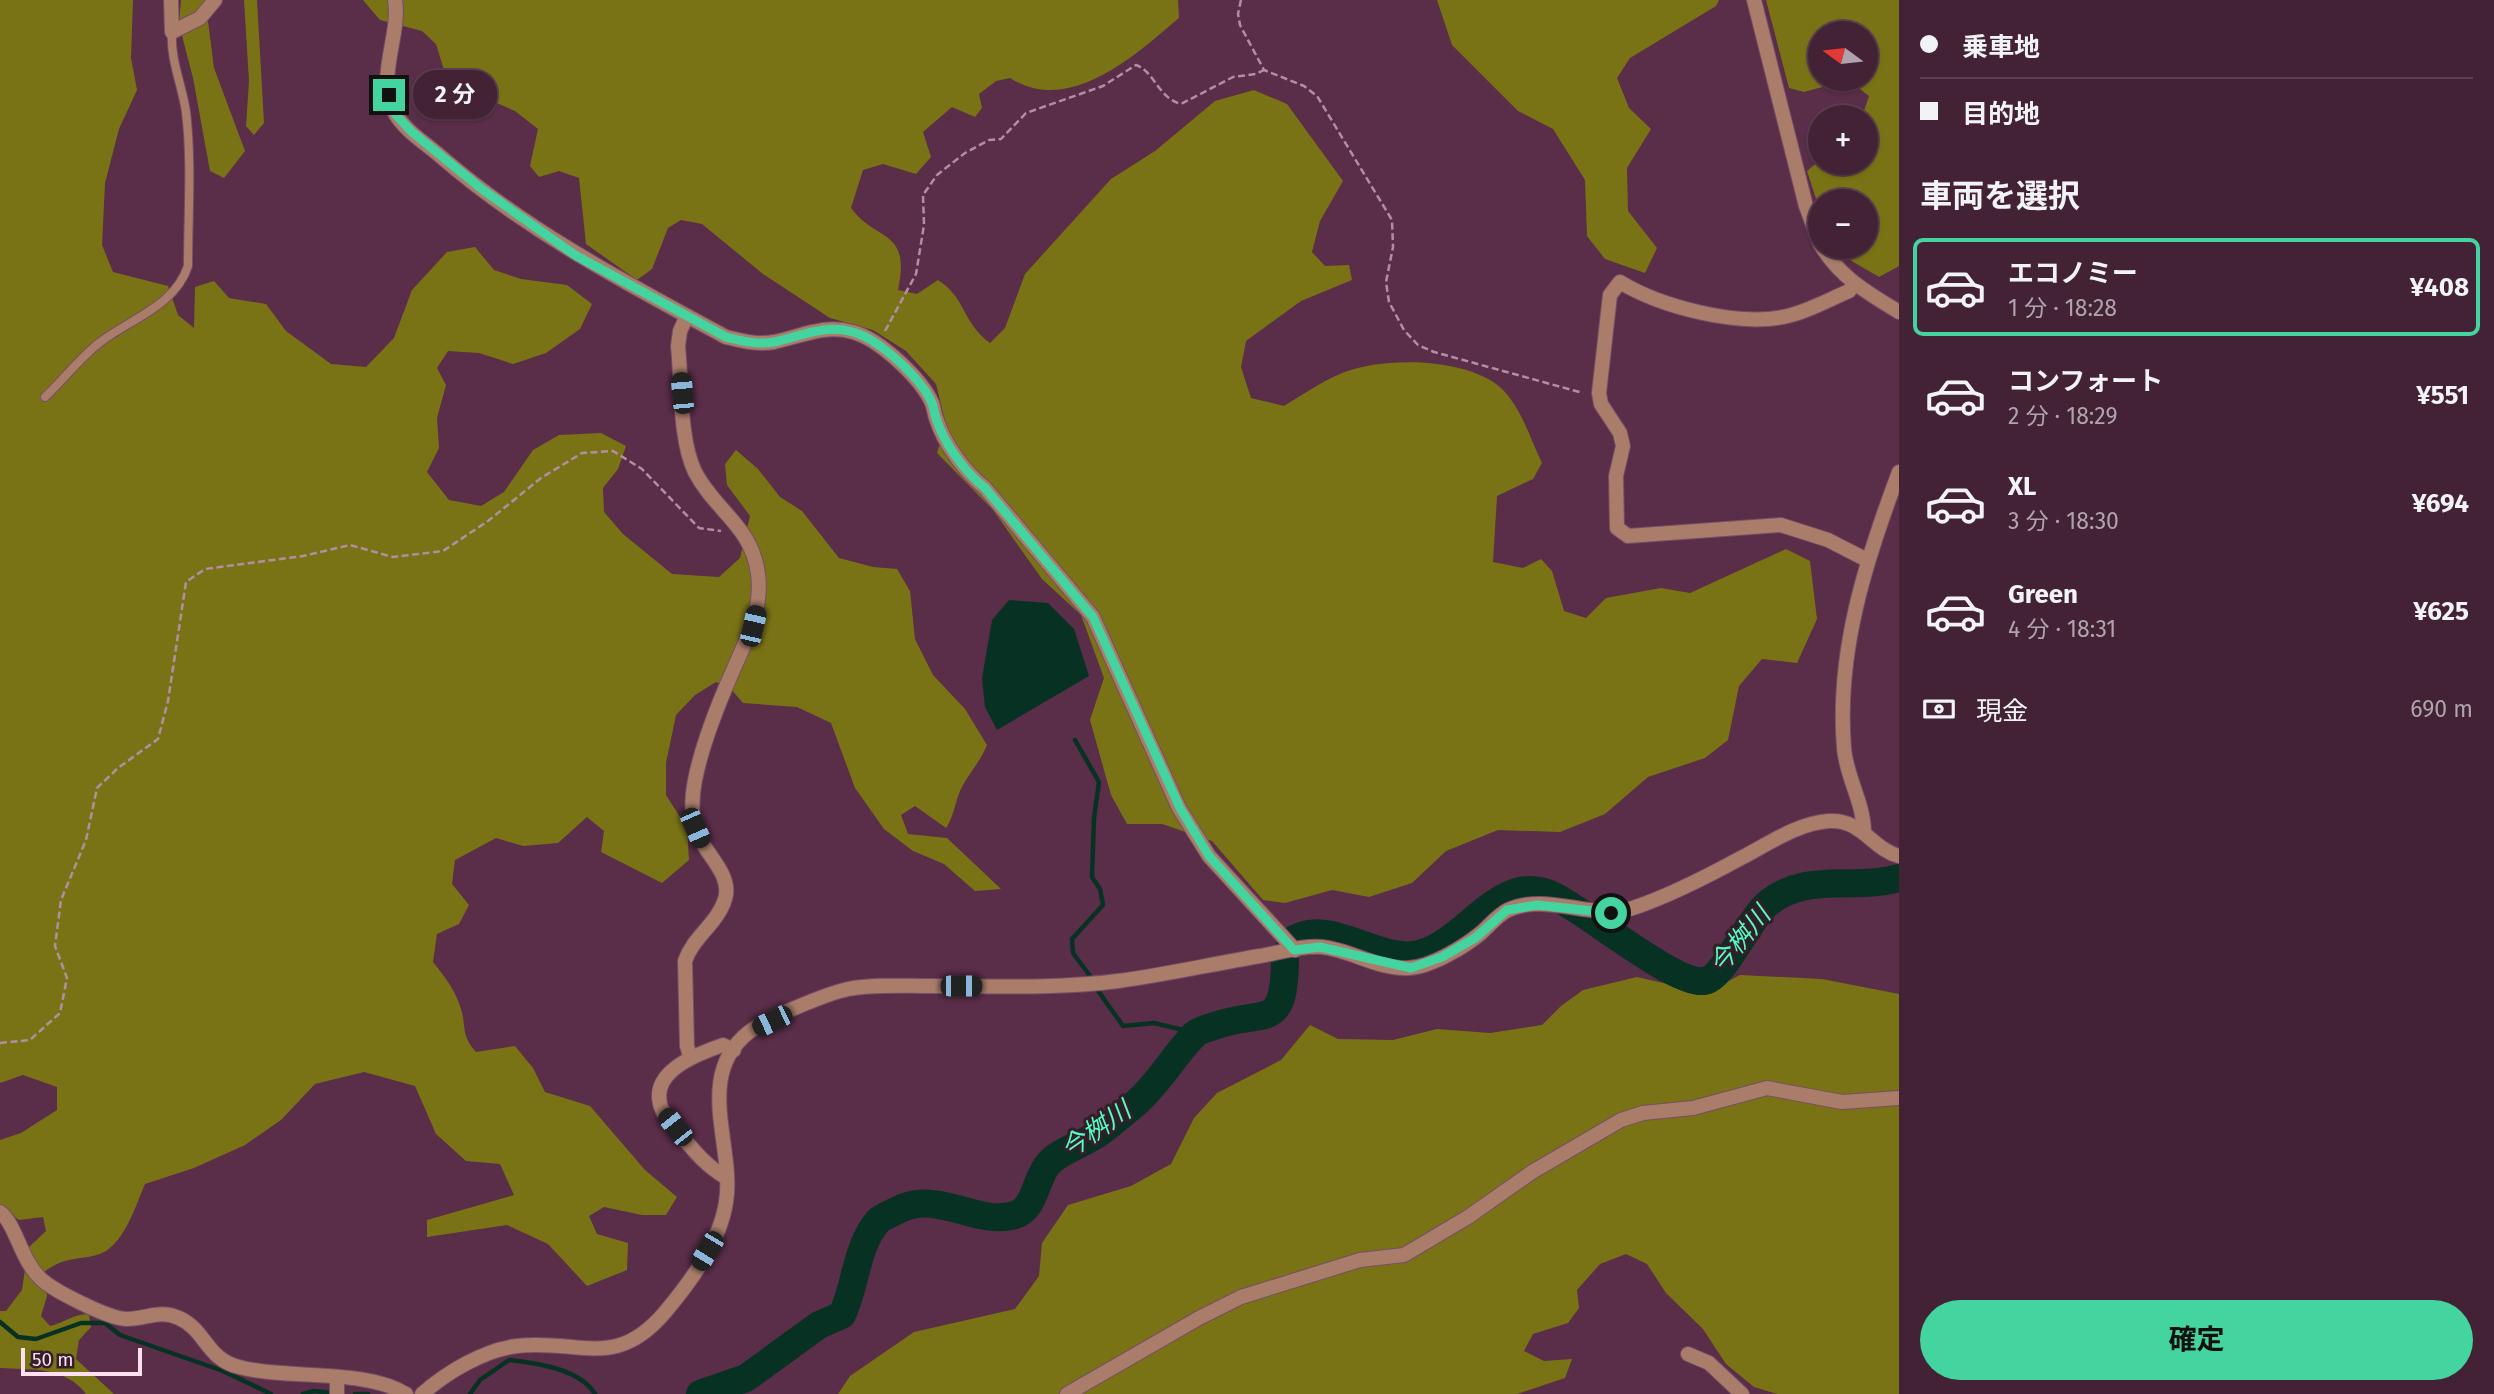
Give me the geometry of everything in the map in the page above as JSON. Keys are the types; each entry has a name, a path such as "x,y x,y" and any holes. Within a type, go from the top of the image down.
{"street":[{"path":"171,0 172,32 200,18 215,0"},
{"path":"395,0 397,13 387,67 389,95 396,115 461,175 575,255 726,337 750,343 773,342 820,329 840,329 878,342 923,388 933,404 936,420 970,476 985,488 1093,617 1180,808 1203,847 1294,950"},
{"path":"1754,0 1808,214"},
{"path":"1829,259 1854,285 1899,312"},
{"path":"1854,285 1849,291 1787,317 1762,321 1736,319 1668,303 1620,282 1611,295 1598,393 1601,404 1620,433 1623,446 1616,476 1616,528 1628,536 1781,525 1828,540 1867,560"},
{"path":"687,316 680,331 678,346 687,450 695,472 716,504 746,533 755,555 759,576 758,605 753,626 716,713 695,779 692,804 695,828 727,887 725,901 689,949 685,961 687,1046 690,1056"},
{"path":"1864,831 1863,813 1844,752 1841,704 1848,642 1867,560 1899,472"},
{"path":"422,1394 471,1362 512,1346 601,1350 626,1344 647,1331 667,1310 716,1237 726,1204 727,1178 717,1095 724,1068 749,1032 819,999 848,989 1115,981 1320,947 1411,968 1442,957 1475,938 1507,910 1537,905 1611,913 1632,908 1734,862 1798,828 1829,821 1847,822 1864,831 1888,853 1899,856"},
{"path":"727,1178 700,1158 663,1111 660,1092 670,1072 690,1056 723,1045 734,1050"},
{"path":"1067,1394 1199,1318 1241,1297 1360,1260 1404,1255 1413,1251 1532,1172 1621,1120 1643,1113 1693,1108 1767,1088 1842,1102 1899,1098"},
{"path":"0,1212 12,1225 18,1247 30,1267 58,1291 117,1318 135,1318 157,1312 176,1316 197,1330 210,1351 225,1363 276,1373 369,1382 406,1394"},
{"path":"1688,1354 1709,1363 1742,1394"},
{"path":"337,1378 337,1394"}],"lane":[{"path":"45,397 98,344 165,300 184,278 188,265 188,151 186,113 170,49 172,32"}],"path":[{"path":"1241,0 1238,14 1240,25 1264,70 1304,86 1317,96 1392,220 1393,247 1386,282 1390,302 1404,330 1419,345 1486,364 1516,377 1581,393 1598,393"},
{"path":"878,342 916,274 924,225 923,195 937,174 965,153 989,140 1002,139 1027,113 1103,86 1136,65 1144,68 1170,101 1181,104 1233,77 1256,74 1264,70"},
{"path":"0,1043 30,1040 60,1013 67,978 55,946 61,900 86,840 97,788 158,738 168,701 186,582 205,569 303,556 350,545 393,558 443,551 488,521 541,478 582,453 613,451 642,469 699,528 746,533"}],"shaded area":[{"path":"0,0 133,0 131,58 137,90 119,129 105,183 102,245 113,272 168,286 178,315 194,328 195,287 214,281 229,298 266,304 286,331 331,364 366,367 394,338 412,290 447,252 475,247 494,270 521,279 567,285 592,304 580,329 546,353 513,364 479,353 448,351 437,368 446,385 437,418 439,448 427,472 449,500 481,506 504,492 533,450 559,435 601,433 626,446 618,469 603,488 604,512 623,534 672,574 719,577 740,558 750,516 727,485 725,464 736,450 758,469 780,497 802,511 839,558 873,567 897,569 910,591 915,639 933,675 965,709 987,745 960,790 946,828 915,806 901,815 908,834 947,838 1001,889 975,891 944,864 913,851 884,829 855,788 831,723 797,707 743,703 730,688 716,682 695,695 676,715 666,763 666,795 687,828 689,860 662,883 601,852 604,831 587,817 558,843 523,846 496,838 455,860 452,884 469,905 459,924 437,934 433,962 458,1000 471,1046 476,1052 515,1046 533,1068 545,1092 590,1106 645,1170 677,1197 666,1215 642,1215 604,1207 589,1216 597,1234 628,1243 627,1270 587,1286 548,1244 507,1225 427,1237 427,1220 514,1195 500,1164 466,1161 436,1134 415,1086 364,1072 315,1084 281,1120 245,1145 194,1168 145,1184 130,1220 113,1245 99,1254 68,1260 43,1273 47,1296 41,1316 50,1326 89,1314 91,1327 79,1340 76,1359 114,1394 86,1394 68,1378 47,1371 0,1368 0,1311 6,1311 22,1290 28,1248 46,1231 43,1217 19,1220 0,1207 0,1140 21,1133 57,1110 57,1087 23,1075 0,1083"},
{"path":"181,0 210,0 206,6 214,68 245,151 224,178 210,171 193,78 179,24"},
{"path":"244,0 257,0 264,123 254,135 246,126 249,81"},
{"path":"363,0 1178,0 1179,18 1122,63 1100,76 1056,90 1033,88 1010,78 996,81 979,94 982,108 975,117 952,107 923,132 931,157 916,174 883,164 863,170 851,208 896,246 901,270 898,290 917,294 938,280 954,295 974,327 990,343 1005,328 1025,274 1111,179 1155,151 1215,101 1254,90 1287,104 1343,181 1320,221 1312,252 1325,266 1349,265 1352,280 1301,301 1246,341 1241,367 1251,398 1284,406 1340,374 1377,364 1423,363 1467,370 1486,378 1508,396 1520,413 1542,463 1533,479 1497,496 1493,562 1523,568 1541,559 1552,571 1564,611 1586,618 1606,598 1661,588 1690,593 1786,549 1810,561 1817,619 1797,663 1762,659 1739,686 1728,740 1705,758 1648,777 1605,814 1560,832 1498,830 1446,851 1412,883 1369,897 1332,890 1285,903 1263,900 1212,841 1162,824 1127,824 1111,795 1090,720 1104,678 1081,615 1042,579 993,510 937,453 946,425 936,384 906,351 873,330 830,318 763,274 702,224 681,220 668,228 652,269 637,280 586,244 579,178 559,171 539,177 530,166 538,129 515,111 462,88 444,70 436,44 422,31 380,20"},
{"path":"1437,0 1719,0 1716,6 1630,58 1617,78 1629,108 1651,129 1627,168 1628,211 1657,248 1645,273 1605,259 1587,236 1585,180 1553,129 1518,111 1452,45"},
{"path":"1766,0 1899,0 1899,266 1879,277 1849,259 1878,259 1878,189 1813,189 1808,175 1878,175 1878,105 1866,105 1869,96 1862,91 1878,91 1878,21 1808,21 1808,91 1789,88"},
{"path":"1009,600 1048,603 1074,629 1089,676 997,730 985,707 982,678 992,620"},
{"path":"1740,975 1822,979 1899,994 1899,1394 1777,1394 1754,1387 1726,1364 1703,1329 1666,1293 1647,1264 1626,1254 1600,1264 1577,1290 1579,1308 1568,1323 1533,1334 1524,1351 1544,1361 1572,1359 1565,1378 1517,1394 838,1394 850,1376 914,1332 1015,1309 1039,1276 1042,1243 1068,1205 1131,1186 1171,1164 1194,1118 1217,1093 1281,1060 1310,1025 1338,1039 1393,1040 1437,1029 1490,1033 1542,1025 1561,1006 1583,990 1637,977 1685,988 1721,985"}],"waterway":[{"path":"1075,740 1099,782 1094,818 1092,877 1100,889 1103,905 1072,939 1073,953 1093,980"},
{"name":"今桝川","path":"1290,942 1304,935 1319,933 1398,955 1413,955 1431,950 1448,940 1497,901 1515,893 1533,890 1552,895 1567,903 1651,960 1690,979 1704,981 1719,971 1759,913 1781,895 1813,885 1865,883 1899,878"},
{"name":"今桝川","path":"700,1394 746,1378 819,1325 842,1315 865,1242 878,1221 884,1217 912,1205 927,1204 986,1216 1015,1215 1022,1211 1049,1163 1099,1133 1136,1103 1195,1034 1232,1021 1269,1014 1276,1008 1284,982 1285,959"},
{"path":"1096,988 1123,1026 1154,1023 1196,1033"},
{"path":"0,1322 18,1337 36,1339 81,1323 105,1323 120,1335 223,1371 271,1394"},
{"path":"470,1394 480,1380 509,1360 545,1365 569,1373 588,1385 595,1394"},
{"path":"303,1394 314,1391 333,1393"},
{"path":"355,1394 368,1394"}],"route":[{"path":"389,95 396,115 461,175 575,255 726,337 750,343 773,342 820,329 840,329 856,332 878,342 923,388 933,404 936,420 970,476 985,488 1093,617 1180,808 1209,856 1294,950 1320,947 1384,964 1411,968 1442,957 1475,938 1507,910 1537,905 1611,913"}]}
